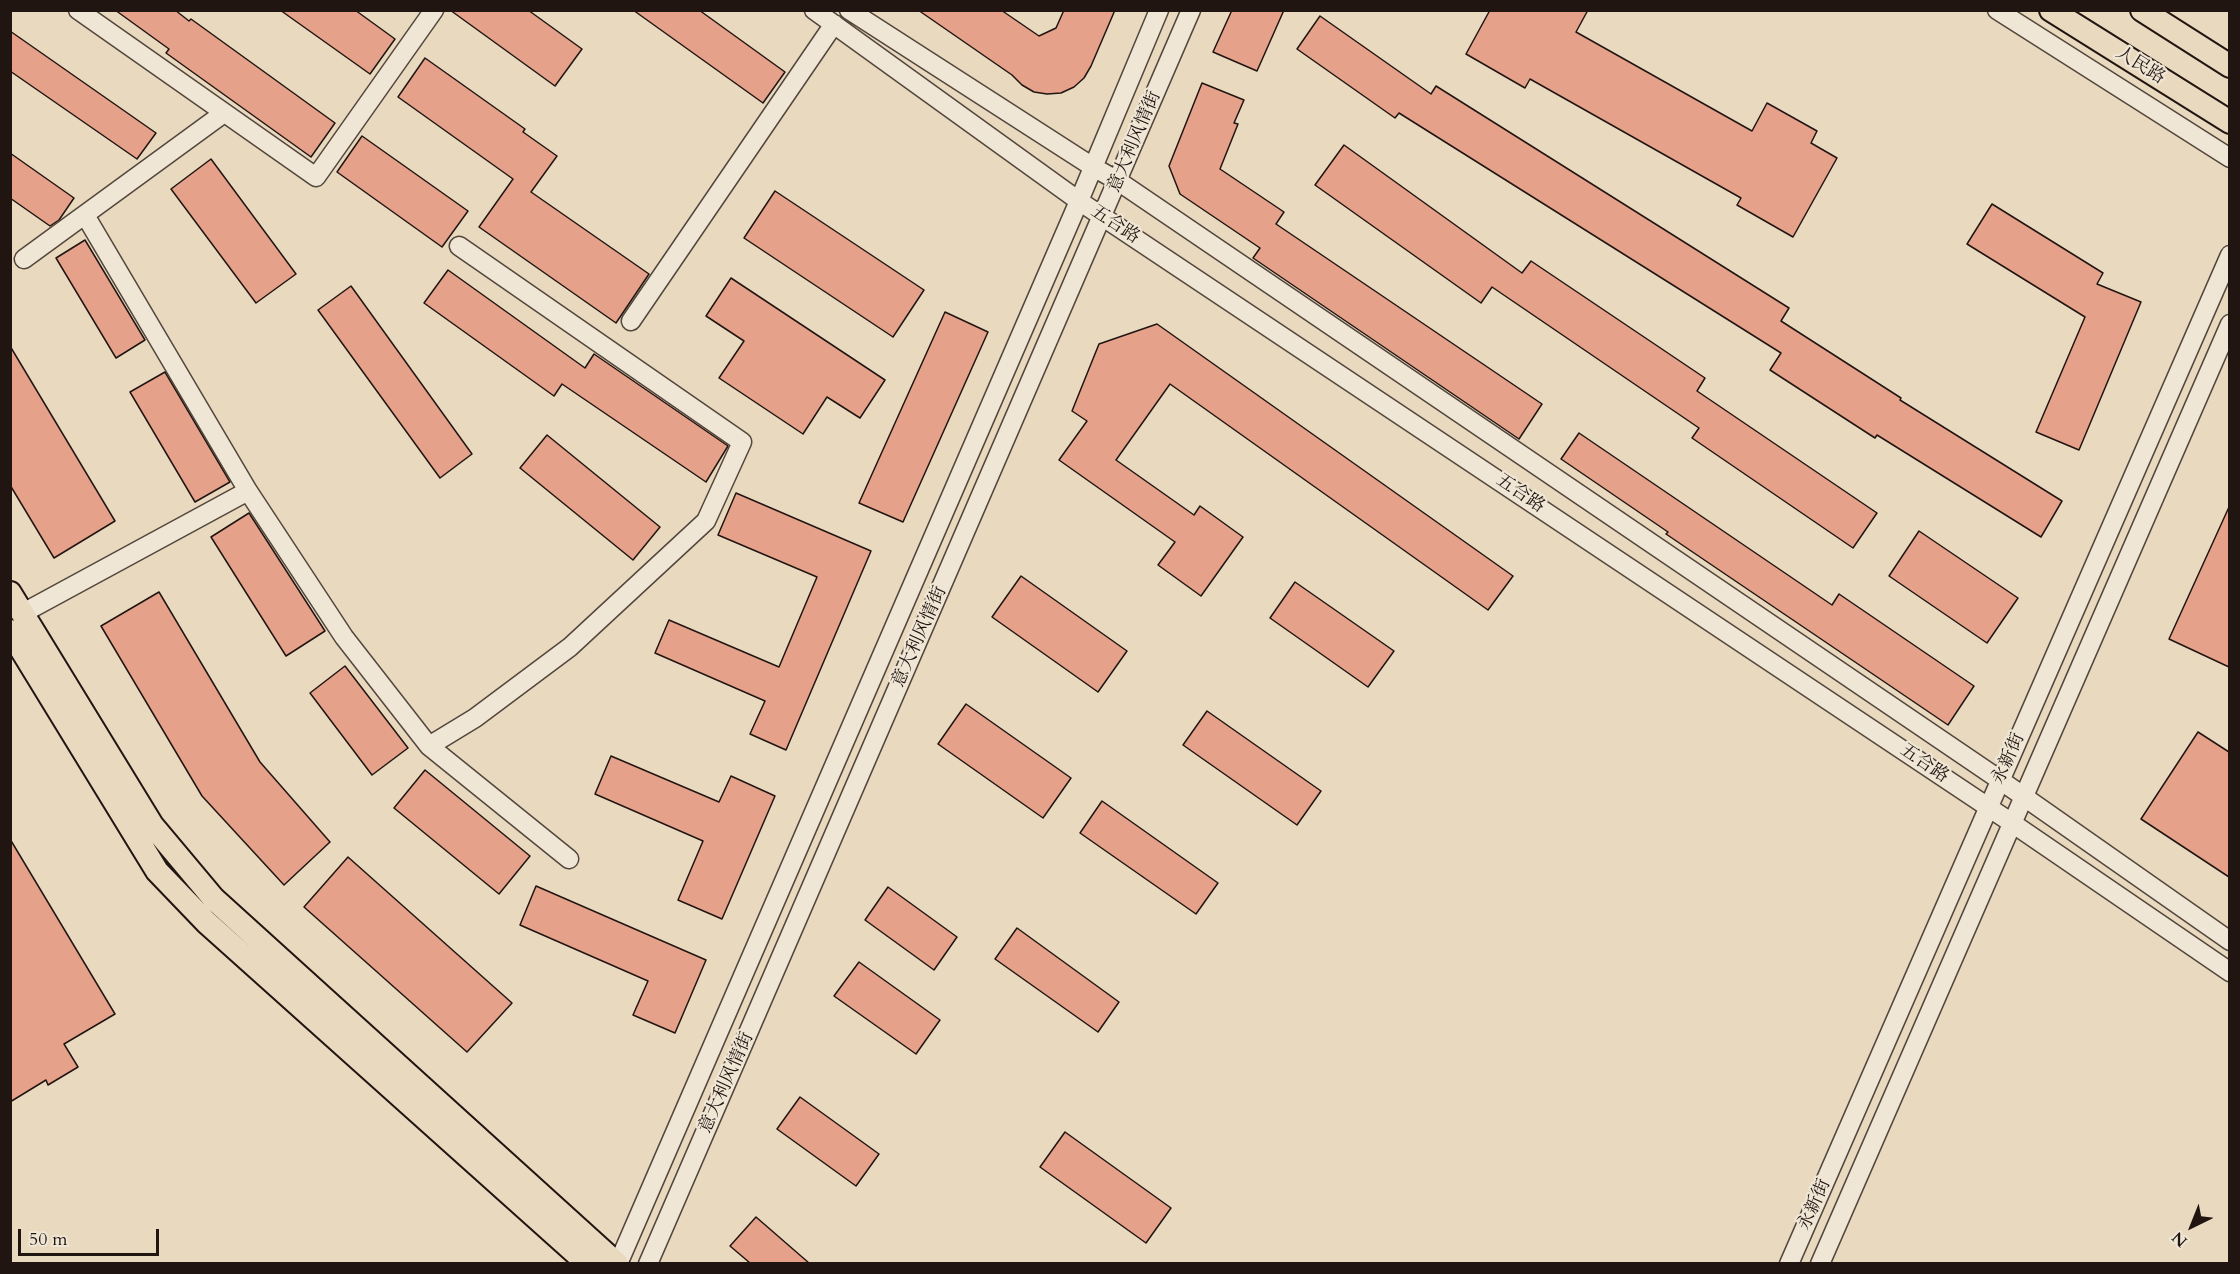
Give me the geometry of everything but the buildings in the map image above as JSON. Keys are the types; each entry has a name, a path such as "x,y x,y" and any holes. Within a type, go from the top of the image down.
{"main road":[{"name":"人民路","path":"2050,10 2229,122"},
{"path":"2142,10 2229,66"},
{"path":"10,593 17,622 157,871 206,922 588,1263"},
{"path":"17,622 152,825 214,899 618,1263"}],"street":[{"path":"78,10 316,177 434,10"},
{"name":"五合路","path":"814,10 1079,201 1989,807 2229,972"},
{"name":"五合路","path":"849,10 1118,181 2001,780 2229,941"},
{"name":"意大利风情街","path":"618,1263 1079,201 1159,10"},
{"name":"意大利风情街","path":"648,1263 1191,10"},
{"path":"1998,10 2229,158"},
{"path":"631,321 834,24"},
{"path":"24,259 224,113"},
{"path":"85,215 248,491 344,638 429,746 569,859"},
{"path":"429,746 475,718 570,647 706,521 742,442 459,246"},
{"name":"永新街","path":"1789,1263 2229,255"},
{"name":"永新街","path":"1820,1263 2229,324"},
{"path":"17,622 248,491"}]}
